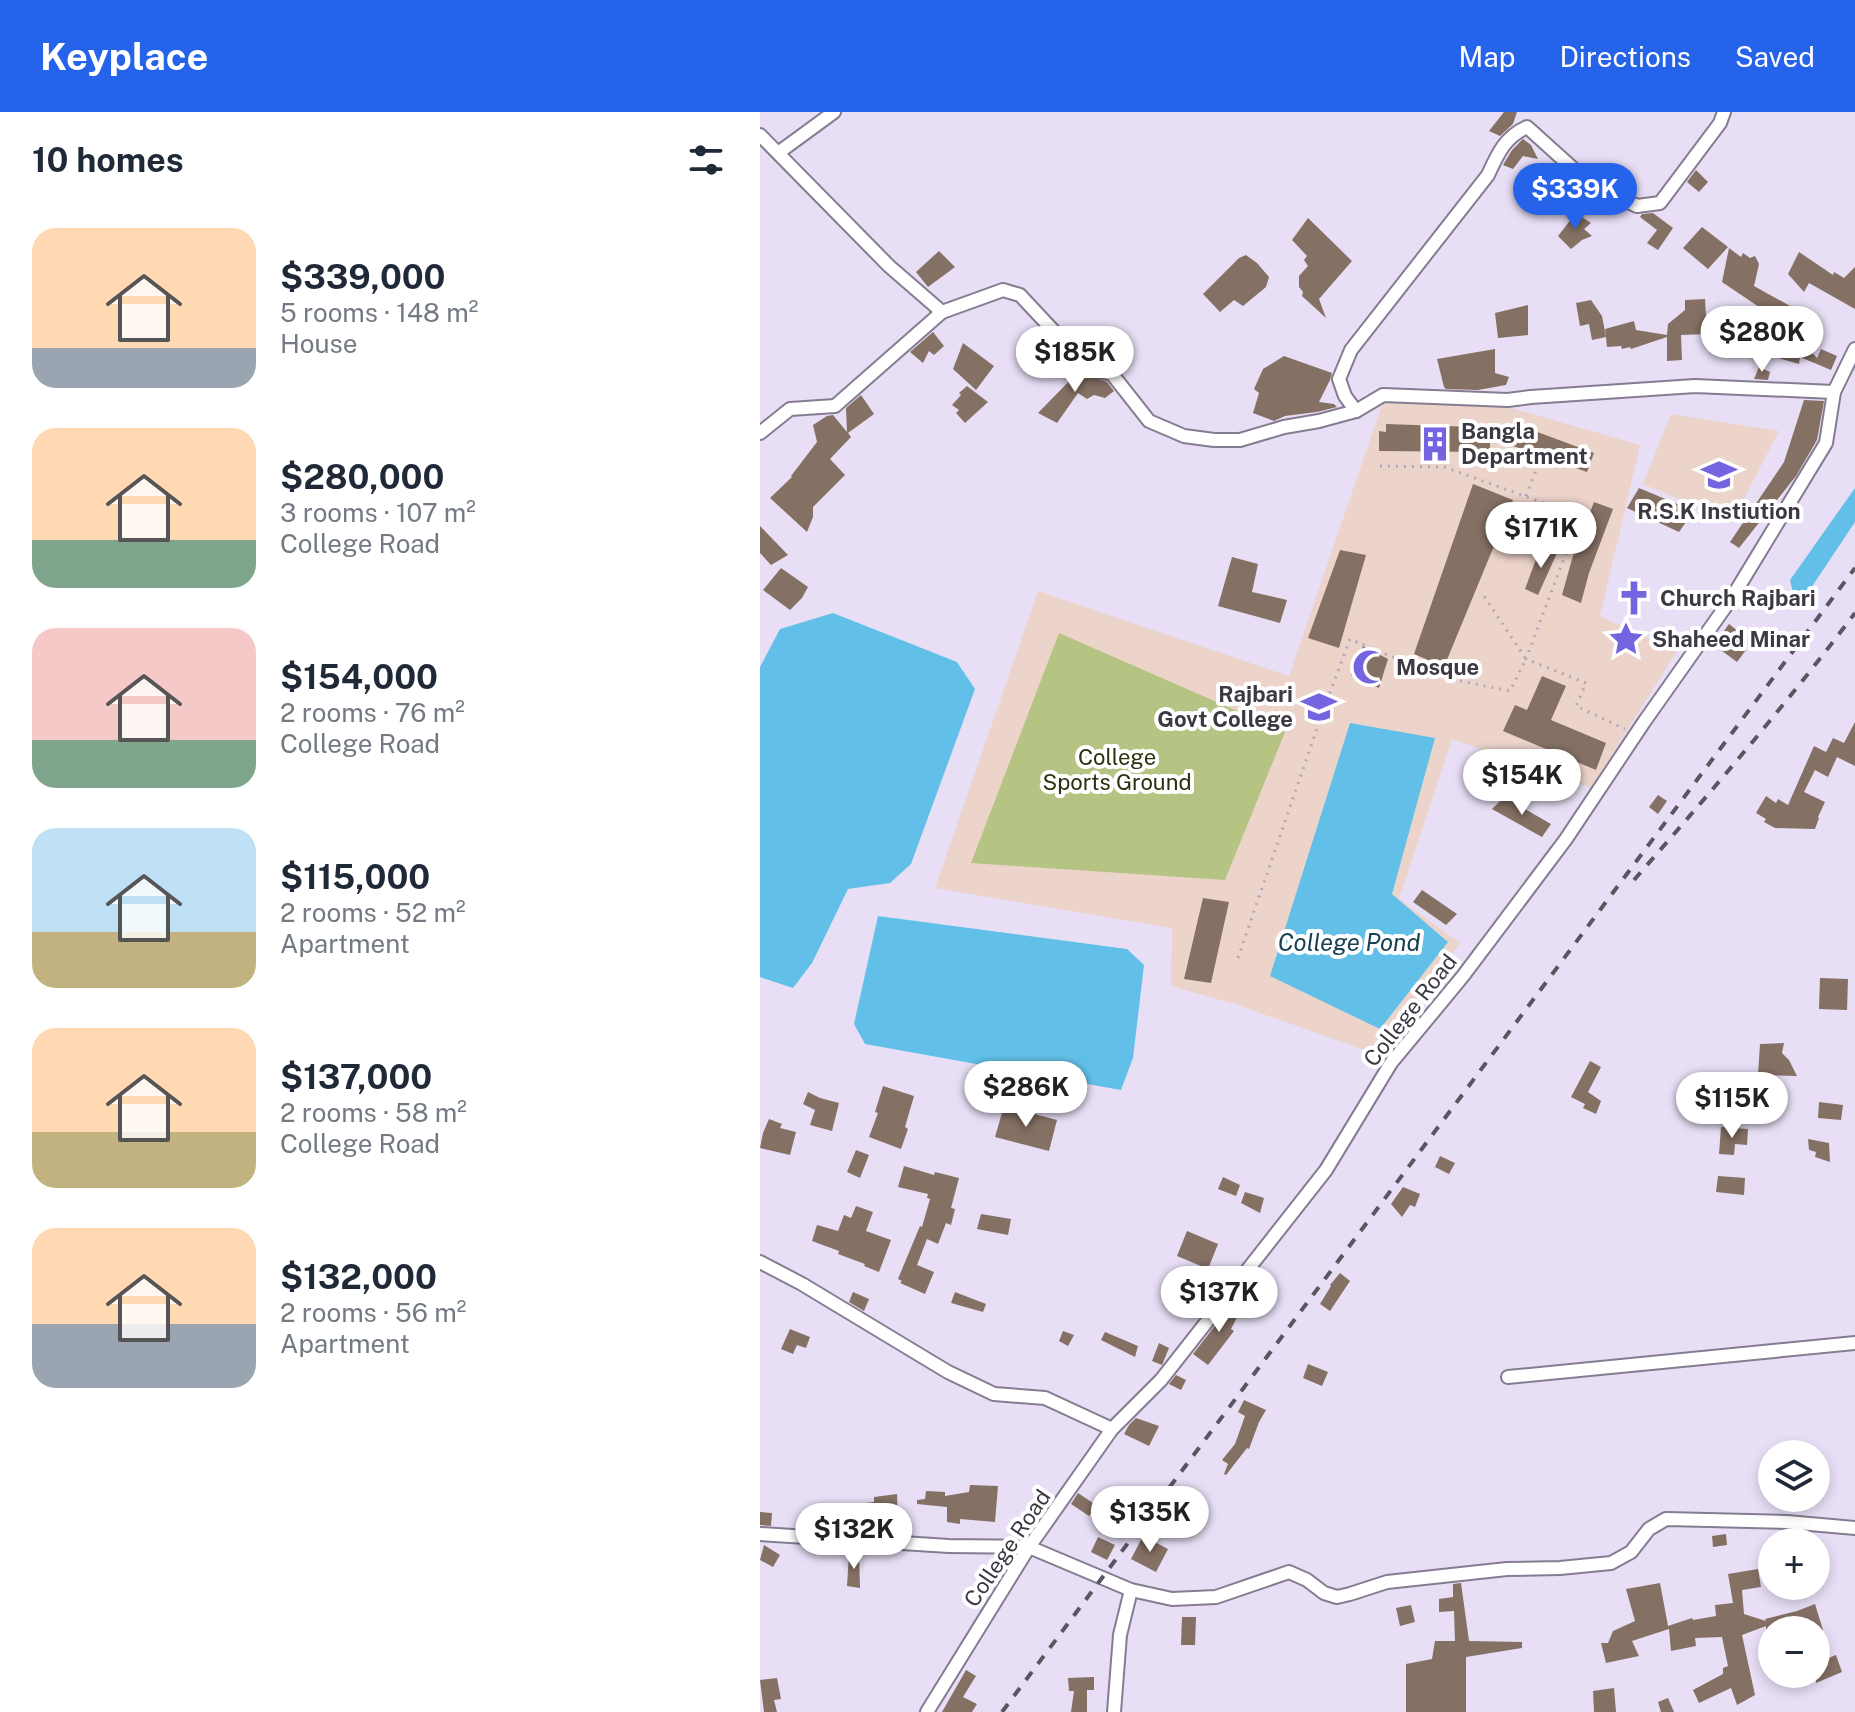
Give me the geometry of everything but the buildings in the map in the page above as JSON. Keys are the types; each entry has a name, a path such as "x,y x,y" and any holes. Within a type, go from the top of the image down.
{"street":[{"path":"778,153 834,112"},
{"path":"1356,411 1345,396 1339,379 1351,350 1488,175 1499,151 1515,133 1527,127 1531,112"},
{"path":"1527,127 1588,182 1637,206 1660,203 1720,123 1724,112"},
{"path":"760,135 889,266 942,312"},
{"path":"760,433 790,409 835,406 942,312 1003,290 1020,295 1063,341 1083,350 1099,371 1112,374 1149,421 1184,436 1214,440 1240,440 1319,421 1356,411 1383,395 1508,400 1695,386 1834,392"},
{"name":"College Road","path":"927,1712 1029,1547 1112,1429 1161,1380 1326,1170 1391,1063 1463,976 1557,852 1733,596 1826,443 1834,392 1855,349"},
{"path":"760,1262 948,1372 994,1394 1045,1398 1112,1429"},
{"path":"1508,1377 1855,1343"},
{"path":"760,1534 949,1546 1029,1547 1131,1590 1172,1599 1216,1597 1289,1572 1307,1580 1324,1593 1337,1597 1387,1582 1507,1569 1611,1563 1631,1552 1649,1529 1666,1519 1787,1522 1855,1528"},
{"path":"1114,1712 1120,1635 1131,1590"}],"path":[{"path":"1526,496 1540,460"},
{"path":"1238,958 1350,639 1451,679 1510,691 1526,659 1580,516 1444,467 1380,466"},
{"path":"1482,593 1526,659 1586,683 1576,706 1636,733"}],"shaded area":[{"name":"Rajbari Govt College","path":"1384,399 1508,407 1640,445 1600,616 1677,651 1591,788 1452,739 1399,899 1460,943 1373,1053 1235,1004 1171,986 1172,928 935,888 1038,591 1289,676"},
{"path":"1671,414 1779,431 1732,522 1643,484"}],"green space":[{"name":"College Sports Ground","path":"1059,633 1285,732 1225,880 971,863"}],"water":[{"path":"1855,488 1855,522 1797,609 1790,580"},
{"path":"833,613 957,662 975,689 911,864 890,883 848,889 812,963 793,988 760,977 760,667 780,629"},
{"name":"College Pond","path":"1350,723 1435,738 1392,894 1448,942 1380,1029 1270,976"},
{"path":"878,916 1127,949 1144,965 1133,1058 1121,1090 865,1044 854,1024"}],"railway":[{"path":"1002,1712 1855,568"},
{"path":"1634,880 1719,782 1855,613"}],"place":[{"name":"Bangla Department","path":"1435,444"},
{"name":"R.S.K Instiution","path":"1719,475"},
{"name":"Church Rajbari","path":"1634,598"},
{"name":"Shaheed Minar","path":"1626,639"},
{"name":"Mosque","path":"1370,667"},
{"name":"Rajbari Govt College","path":"1319,707"}]}
